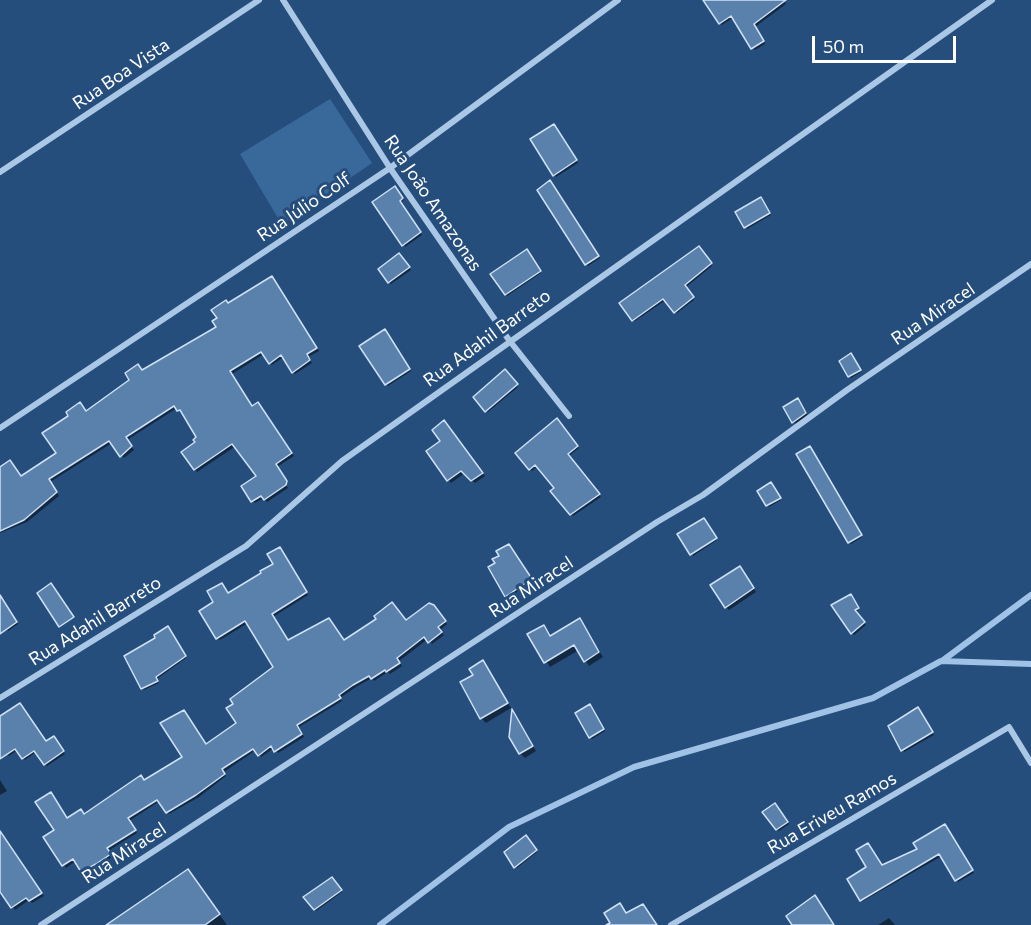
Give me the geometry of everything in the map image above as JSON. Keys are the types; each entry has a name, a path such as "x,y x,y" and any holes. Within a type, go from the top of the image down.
{"street":[{"name":"Rua Boa Vista","path":"0,172 259,0"},
{"name":"Rua João Amazonas","path":"283,0 390,168 509,340 569,416"},
{"name":"Rua Júlio Colf","path":"0,428 390,168 618,0"},
{"name":"Rua Adahil Barreto","path":"0,698 246,546 342,461 509,340 992,0"},
{"name":"Rua Miracel","path":"41,925 657,522 703,495 847,390 1031,264"},
{"name":"Rua Eriveu Ramos","path":"671,925 1008,728 1031,763"}],"shaded area":[{"path":"330,99 372,163 282,225 240,154"}],"building":[{"path":"703,0 786,0 754,24 764,41 751,49 731,16 719,24"},
{"path":"554,124 577,160 553,176 530,139"},
{"path":"550,180 599,256 585,265 537,190"},
{"path":"395,186 403,198 400,201 421,232 402,246 372,202"},
{"path":"761,197 770,213 744,228 735,212"},
{"path":"699,246 712,263 685,285 694,297 674,313 663,299 632,321 619,303"},
{"path":"527,249 541,271 505,295 490,274"},
{"path":"399,253 410,267 388,283 378,269"},
{"path":"272,276 317,348 307,354 310,360 292,373 281,355 269,364 261,352 230,371 252,406 258,402 292,453 276,464 287,481 286,485 264,500 261,496 251,502 241,486 256,476 232,444 194,470 181,452 195,442 193,440 196,437 180,410 177,411 174,406 126,437 132,446 120,457 109,441 49,479 57,492 24,520 0,531 0,467 10,460 21,476 56,453 42,433 68,416 66,412 80,402 86,411 129,380 125,373 138,364 142,370 216,327 212,321 217,318 211,310 226,300 228,303"},
{"path":"385,329 410,369 385,385 359,346"},
{"path":"851,353 861,370 848,377 839,361"},
{"path":"505,369 518,384 485,412 473,397"},
{"path":"798,398 806,413 792,423 783,407"},
{"path":"557,418 578,446 568,454 600,494 570,515 550,491 554,488 535,465 529,470 515,453"},
{"path":"444,420 483,473 471,481 461,471 447,481 426,451 440,441 432,430"},
{"path":"810,446 862,535 848,543 796,454"},
{"path":"771,482 781,498 766,506 757,491"},
{"path":"704,518 717,538 690,555 677,534"},
{"path":"509,544 532,579 505,597 488,567 495,563 492,559 499,556 496,551"},
{"path":"280,547 307,592 272,614 288,640 329,618 344,640 376,619 374,616 392,602 406,620 429,603 434,605 446,621 438,627 442,632 428,643 424,637 397,658 400,663 386,672 385,670 371,679 369,676 353,685 339,695 341,698 297,725 302,734 274,752 271,746 258,756 253,749 222,769 225,774 166,813 157,800 128,818 136,830 107,848 111,854 96,864 81,872 73,859 62,866 43,837 54,830 35,802 51,792 67,818 81,809 84,814 141,775 144,780 182,757 160,723 184,710 206,744 236,723 226,708 233,704 230,699 273,667 245,621 216,639 199,611 213,602 207,591 222,583 228,593 273,564 267,554"},
{"path":"740,566 754,588 725,608 710,585"},
{"path":"51,583 74,617 59,627 37,593"},
{"path":"851,594 859,608 855,610 865,622 851,634 831,605"},
{"path":"0,595 17,622 0,634"},
{"path":"580,618 599,652 584,662 574,645 544,663 527,634 544,625 550,636"},
{"path":"168,626 186,656 156,677 158,681 141,689 124,656 155,638 154,635"},
{"path":"483,660 508,703 480,719 460,682 473,675 469,669"},
{"path":"20,703 46,741 54,736 64,751 44,765 34,751 22,759 15,749 0,759 0,716"},
{"path":"590,704 604,729 589,738 575,713"},
{"path":"918,707 933,732 901,751 888,726"},
{"path":"512,709 533,746 519,754 509,737"},
{"path":"775,803 788,822 776,830 762,812"},
{"path":"945,824 973,870 955,881 939,854 860,901 847,879 866,867 856,850 868,843 882,865 917,849 913,843"},
{"path":"0,831 42,893 29,901 26,898 11,908 0,892"},
{"path":"526,835 537,850 514,868 504,852"},
{"path":"188,869 220,914 205,925 106,925"},
{"path":"332,877 342,890 314,910 303,897"},
{"path":"815,895 834,925 792,925 786,916"},
{"path":"620,903 626,913 643,904 657,925 606,925 610,923 604,913"}],"waterway":[{"path":"942,661 1031,595"},
{"path":"380,925 509,827 634,767 873,698 941,661 1031,664"}]}
